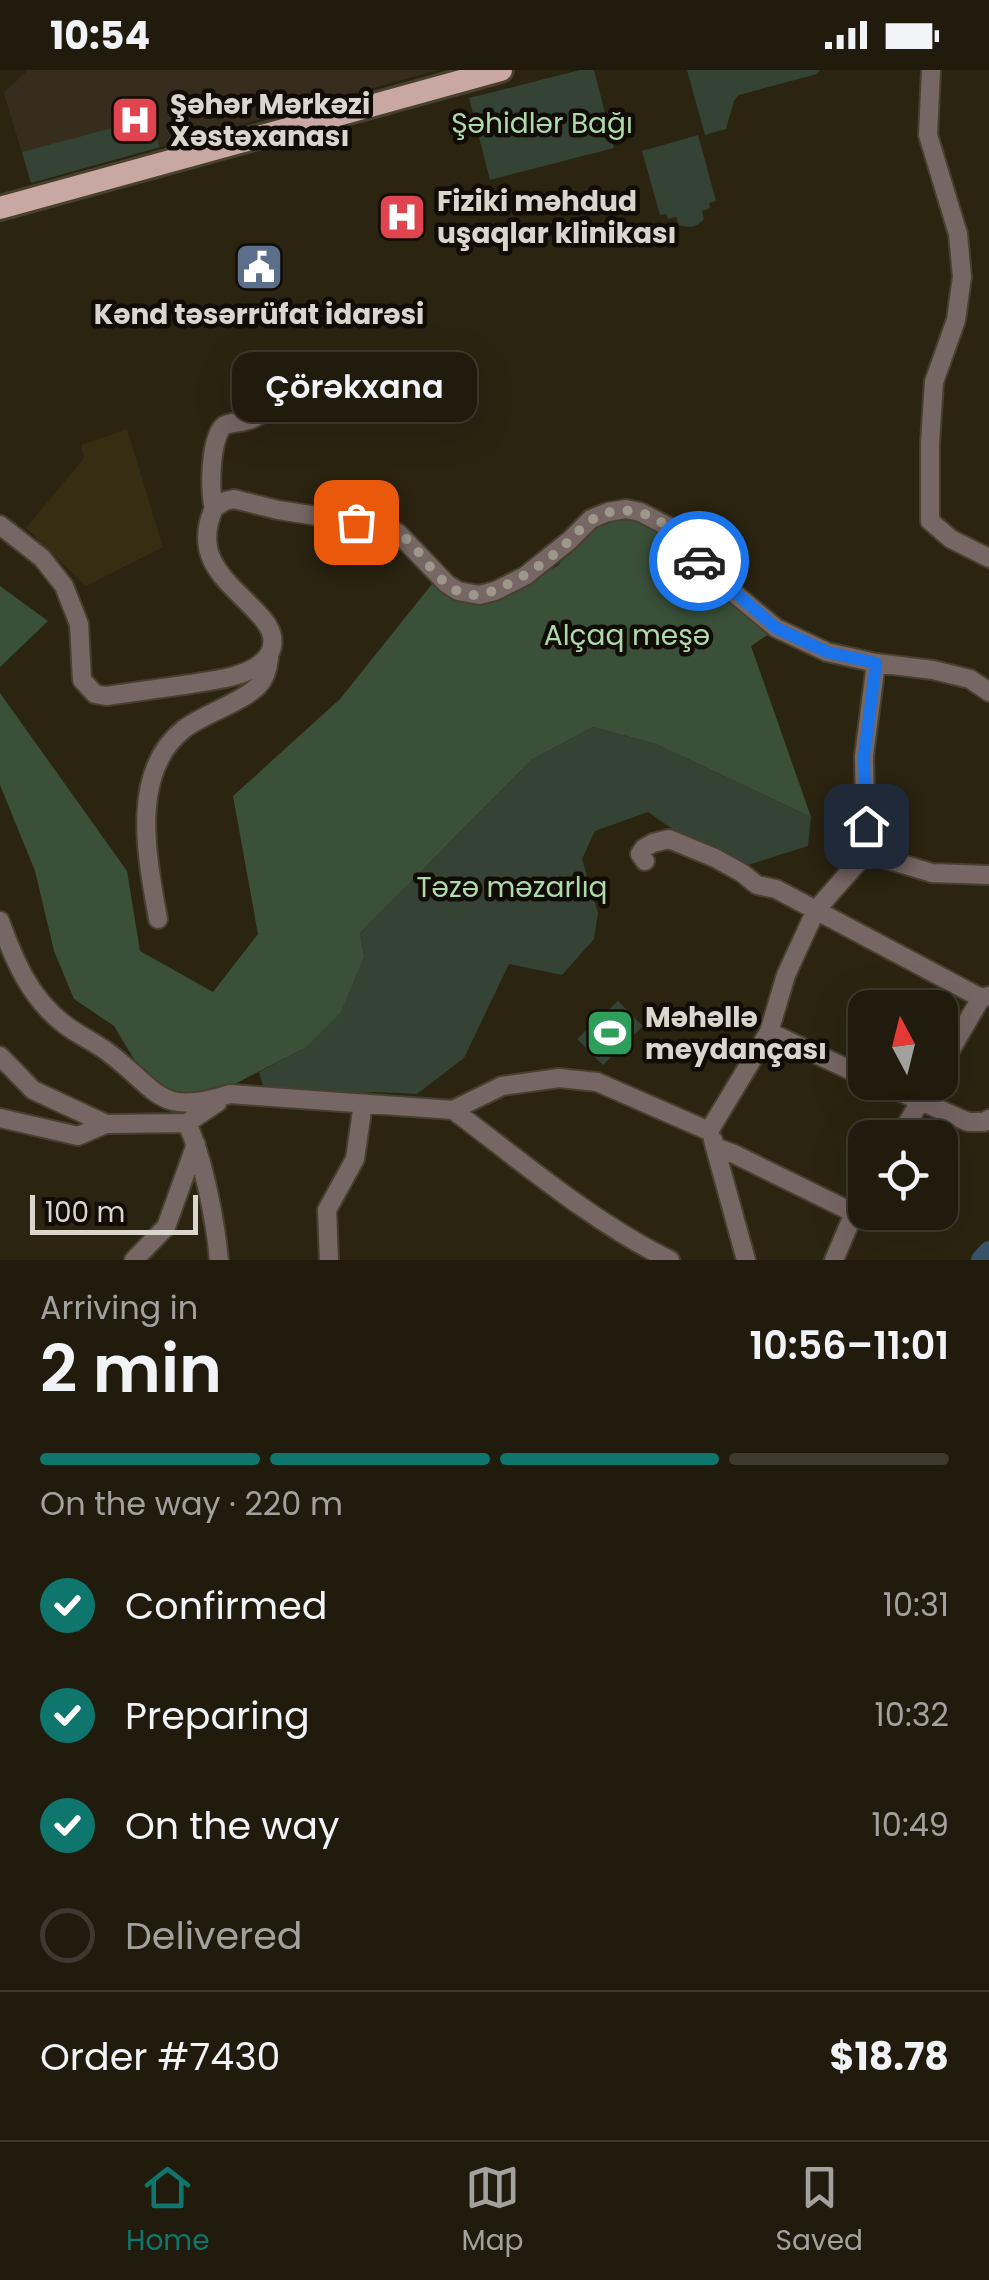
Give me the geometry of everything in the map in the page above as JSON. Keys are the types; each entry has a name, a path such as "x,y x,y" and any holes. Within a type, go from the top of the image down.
{"main road":[{"path":"0,208 501,70"}],"street":[{"path":"931,70 928,135 958,234 962,278 956,320 934,382 930,521 951,539 989,558"},
{"path":"158,919 146,830 150,784 161,758 184,729 258,686 272,650 270,629 221,576 208,549 206,534 214,508 211,486 216,434 225,426 260,416 273,402"},
{"path":"214,508 234,499 398,533 447,584 458,592 480,595 525,576 592,520 608,512 640,512 672,528 705,569 776,628 827,652 934,670 970,679 989,692"},
{"path":"0,524 42,558 64,586 78,624 82,680 96,694 106,696 226,678 270,658"},
{"path":"746,1260 712,1139 769,1032 786,975 816,910 866,853 864,756 876,663"},
{"path":"645,862 640,854 653,843 669,839 694,848 757,885 776,890 985,997 958,1040"},
{"path":"866,853 932,873 989,876"},
{"path":"0,921 16,964 46,1009 126,1066 154,1094 167,1100 210,1100 230,1094 453,1110 502,1086 559,1078 597,1082 848,1210"},
{"path":"769,1032 848,1068"},
{"path":"0,1056 33,1090 106,1124"},
{"path":"0,1118 78,1136 106,1124 187,1124 230,1094"},
{"path":"916,1100 968,1122 989,1119"},
{"path":"910,1120 920,1102"},
{"path":"330,1260 327,1210 355,1159 364,1104"},
{"path":"453,1110 571,1198 670,1260"},
{"path":"187,1124 196,1144 217,1238 218,1260"},
{"path":"134,1260 166,1227 196,1144"},
{"path":"834,1260 848,1227"}],"shaded area":[{"name":"Şəhər Mərkəzi Xəstəxanası","path":"28,70 438,70 31,183 4,93"},
{"path":"127,429 163,547 86,586 26,528 84,458 81,445"}],"green space":[{"name":"Şəhidlər Bağı","path":"580,70 594,70 614,148 490,180 469,98"},
{"path":"687,70 820,70 739,95 726,129 705,135"},
{"path":"150,118 160,147 31,183 22,152"},
{"path":"698,135 716,201 702,211 701,222 686,227 679,225 676,217 660,215 642,151"},
{"name":"Alçaq meşə","path":"641,517 666,530 716,590 769,634 751,646 811,817 656,744 593,727 531,760 360,933 364,956 341,1012 305,1048 223,1090 188,1096 168,1094 147,1081 114,1026 74,999 54,951 35,871 0,785 0,693 127,871 140,951 213,992 258,934 233,796 340,699 436,579 499,597 557,566 590,530 616,520"},
{"path":"0,586 48,621 0,667"},
{"name":"Təzə məzarlıq","path":"593,727 656,744 811,817 808,846 748,865 694,844 648,812 595,831 582,859 598,913 594,939 562,975 509,964 464,1058 417,1094 374,1092 267,1100 259,1072 305,1048 364,956 360,933 531,760"},
{"name":"Məhəllə meydançası","path":"618,1001 643,1026 603,1065 577,1039 596,1021 593,1017 599,1011 604,1014"}],"waterway":[{"path":"981,1260 989,1251"}],"way so far":[{"path":"356,522 398,533 447,584 470,594 495,591 525,576 579,530 608,512 640,512 672,528 699,561"}],"place":[{"name":"Şəhər Mərkəzi Xəstəxanası","path":"135,120"},
{"name":"Fiziki məhdud uşaqlar klinikası","path":"402,217"},
{"name":"Kənd təsərrüfat idarəsi","path":"259,267"},
{"name":"Çörəkxana","path":"356,522"},
{"name":"Məhəllə meydançası","path":"610,1033"}],"route":[{"path":"699,561 776,628 827,652 876,663 864,756 866,826"}]}
